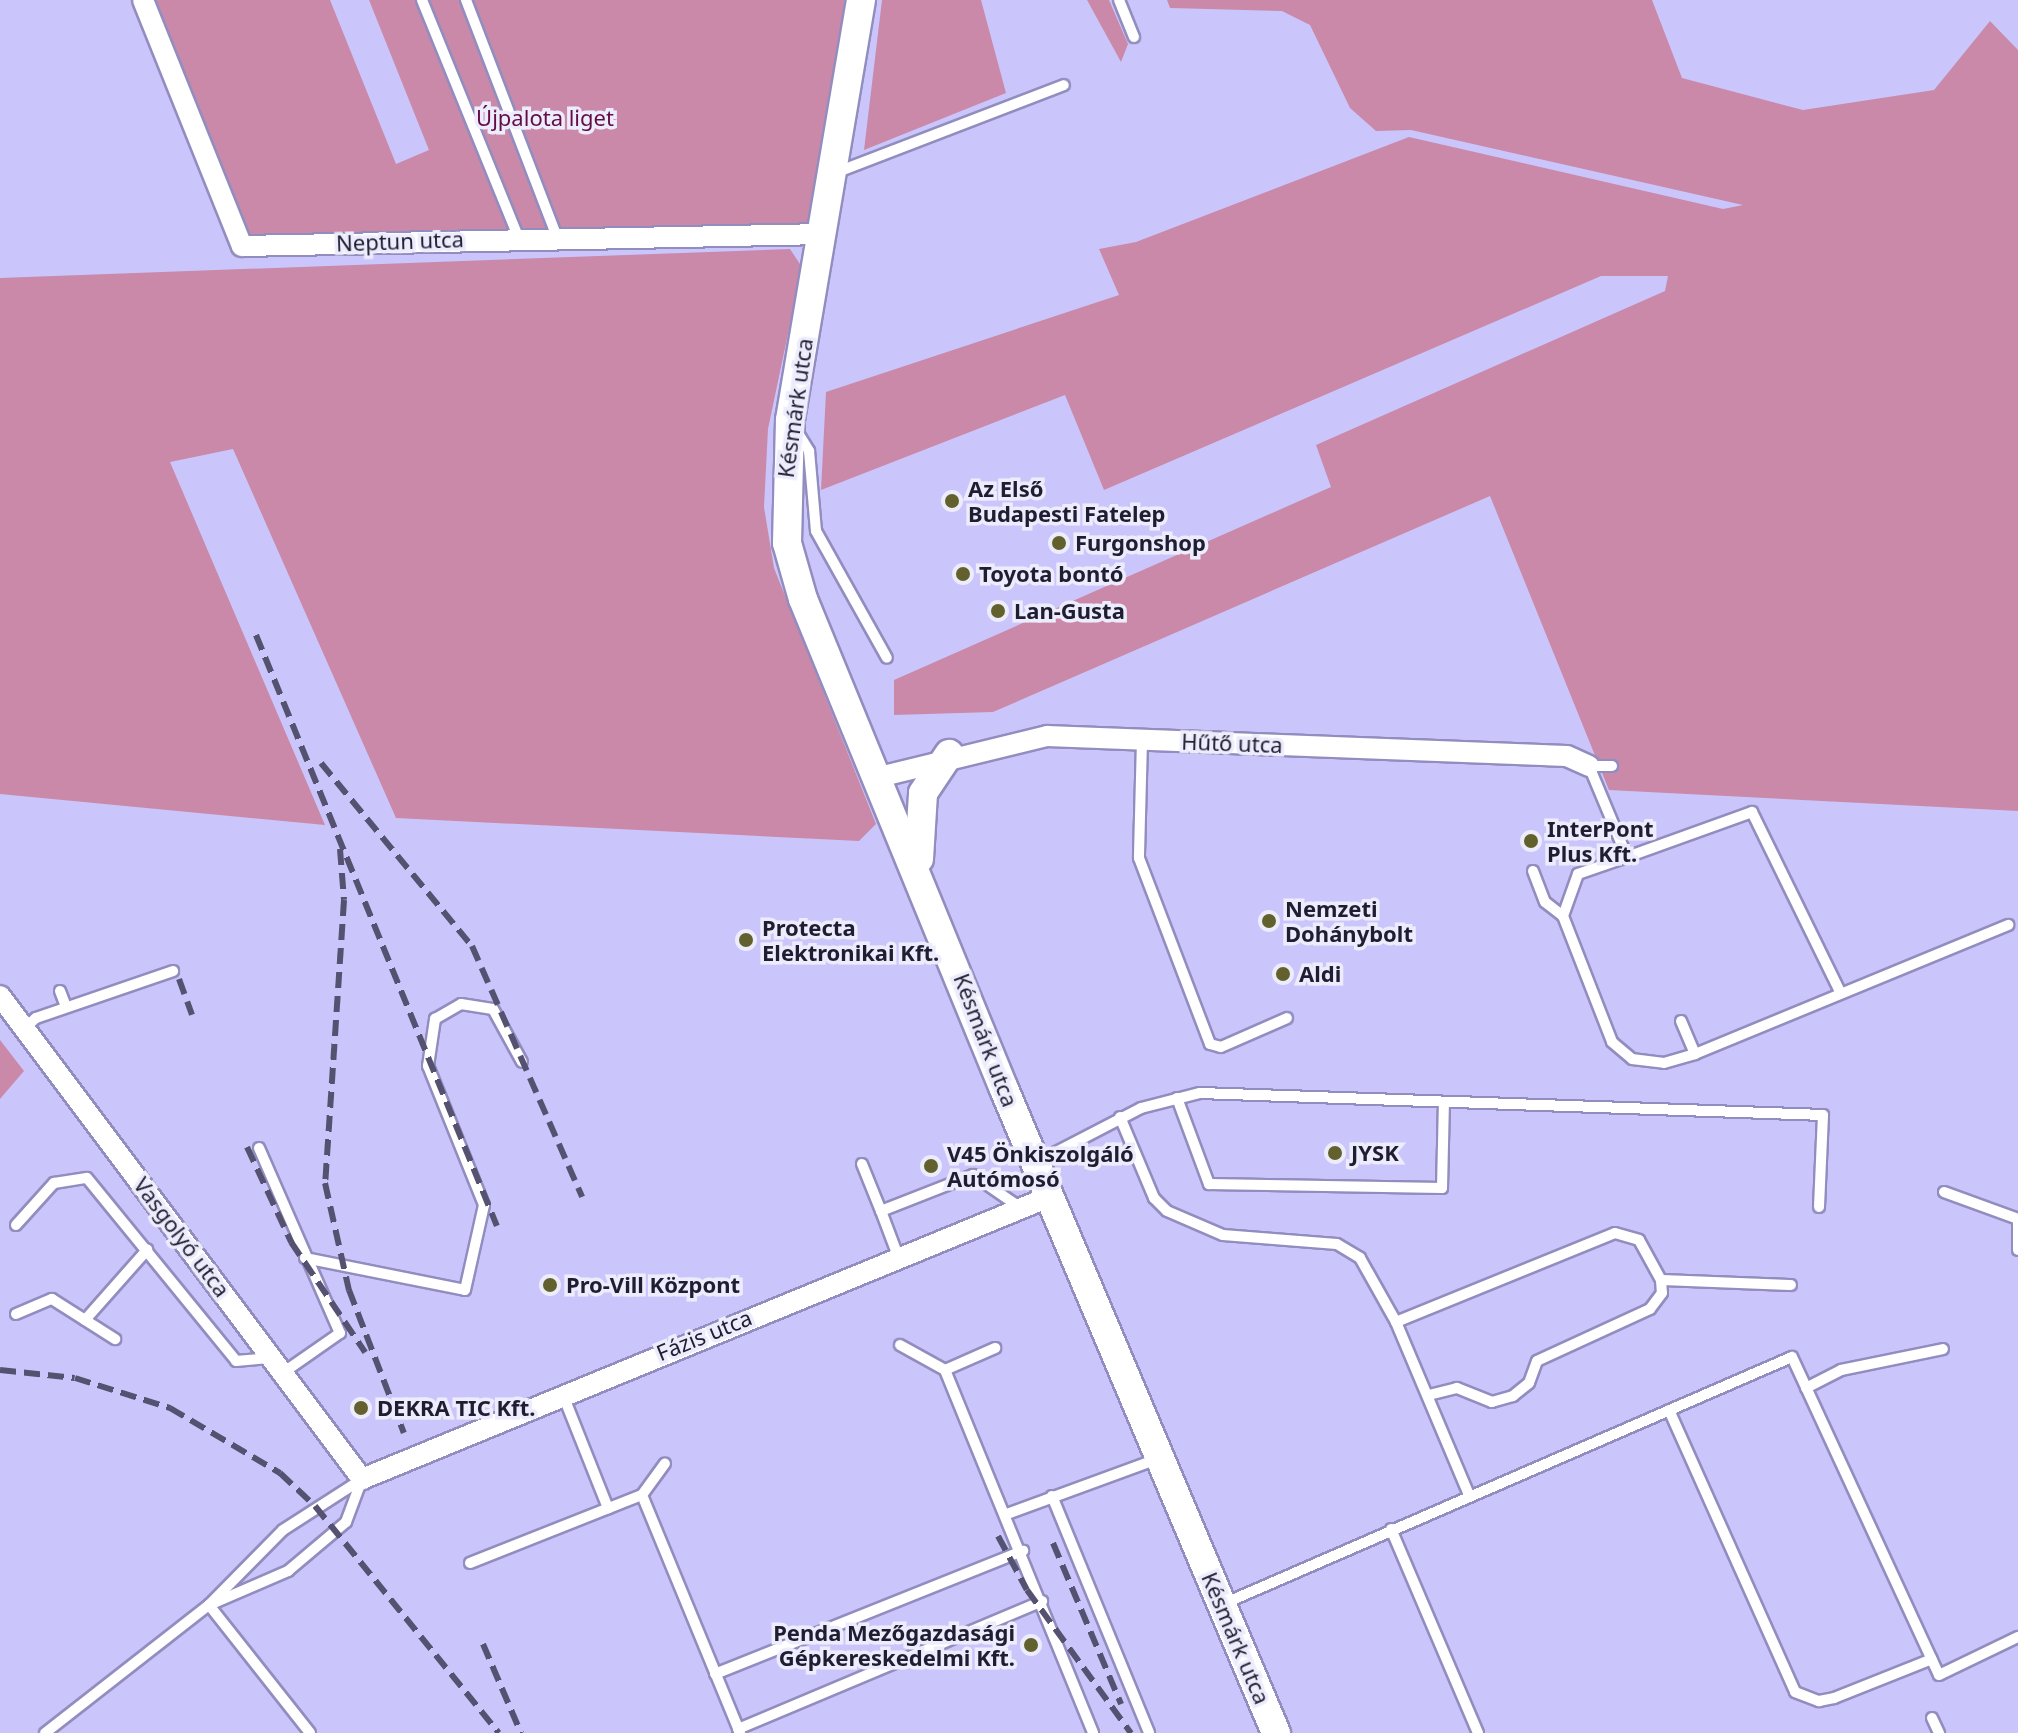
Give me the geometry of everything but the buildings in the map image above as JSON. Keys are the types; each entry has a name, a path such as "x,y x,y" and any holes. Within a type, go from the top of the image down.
{"street":[{"name":"Neptun utca","path":"143,0 242,246 556,235 824,234"},
{"name":"Késmárk utca","path":"844,0 848,94"},
{"name":"Késmárk utca","path":"861,0 835,173 790,420 787,543 803,599 919,872 1049,1197 1276,1733"},
{"name":"Hűtő utca","path":"879,777 949,754 1047,736 1567,756 1589,766"},
{"path":"919,872 918,811 949,754"},
{"name":"Vasgolyó utca","path":"0,996 362,1479"},
{"name":"Fázis utca","path":"362,1479 562,1393 1049,1197"}],"lane":[{"path":"422,0 518,237"},
{"path":"466,0 556,235"},
{"path":"1119,0 1134,37"},
{"path":"835,173 1064,85"},
{"path":"790,420 809,451 816,531 887,658"},
{"path":"1142,740 1139,858 1210,1044 1221,1047 1287,1018"},
{"path":"1612,766 1589,766 1627,857"},
{"path":"1563,916 1578,874 1752,812 1840,992"},
{"path":"1533,871 1545,902 1563,916 1612,1042 1646,1063 1695,1054 2008,925"},
{"path":"24,1029 66,1007 173,971"},
{"path":"60,991 66,1007"},
{"path":"305,1258 465,1290 484,1205 428,1066 435,1019 461,1004 493,1009 522,1062"},
{"path":"1681,1021 1695,1054"},
{"path":"1035,1163 1120,1117 1177,1098 1444,1102 1823,1115 1819,1207"},
{"path":"1177,1098 1209,1184 1442,1188 1444,1102"},
{"path":"1120,1117 1154,1198 1167,1211 1223,1235 1344,1247 1360,1258 1396,1322 1469,1495"},
{"path":"16,1225 54,1183 81,1176 147,1250 236,1361 278,1365 340,1333 259,1148"},
{"path":"862,1164 898,1256"},
{"path":"881,1211 973,1175 1021,1208"},
{"path":"1944,1192 2018,1221 2018,1250"},
{"path":"1396,1322 1615,1233 1639,1240 1661,1280 1662,1293 1650,1309 1537,1361 1529,1383 1513,1396 1492,1402 1457,1388 1428,1395"},
{"path":"85,1320 147,1250"},
{"path":"1661,1280 1791,1285"},
{"path":"16,1314 45,1299 115,1339"},
{"path":"900,1345 945,1370 1023,1551 1093,1733"},
{"path":"945,1370 995,1348"},
{"path":"1806,1388 1841,1370 1943,1349"},
{"path":"1222,1605 1792,1357 1939,1675 2018,1637"},
{"path":"562,1393 608,1508"},
{"path":"1669,1410 1795,1692 1819,1701 1834,1698 1932,1659"},
{"path":"1007,1514 1159,1458"},
{"path":"470,1563 642,1495 665,1463"},
{"path":"45,1733 209,1605 283,1530 362,1479"},
{"path":"209,1605 288,1571 346,1522 362,1479"},
{"path":"642,1495 739,1731 1042,1601"},
{"path":"1052,1496 1149,1733"},
{"path":"1391,1529 1478,1733"},
{"path":"715,1674 1023,1551"},
{"path":"209,1605 310,1733"},
{"path":"1932,1718 1939,1733"}],"green space":[{"name":"Újpalota liget","path":"143,0 330,0 396,164 429,150 369,0 844,0 848,37 824,234 242,246"},
{"path":"882,0 981,0 1006,93 864,150"},
{"path":"1087,0 1109,0 1128,44 1121,62"},
{"path":"1167,0 1652,0 1682,78 1803,110 1934,90 1990,21 2018,50 2018,811 1609,790 1490,496 993,712 894,715 894,680 1331,487 1316,445 1665,291 1668,276 1601,276 1104,490 1065,395 821,490 826,392 1119,295 1099,249 1136,242 1409,137 1723,209 1743,205 1411,130 1376,131 1350,108 1310,25 1282,11 1170,8"},
{"path":"790,249 802,267 768,429 764,507 774,568 876,824 859,841 396,818 233,449 170,462 325,825 0,794 0,278"},
{"path":"0,1040 24,1071 0,1099"}],"railway":[{"path":"256,635 497,1226"},
{"path":"321,763 472,946 582,1197"},
{"path":"340,849 344,900 325,1183 349,1290 404,1433"},
{"path":"179,979 192,1015"},
{"path":"247,1147 291,1242 365,1352"},
{"path":"0,1370 75,1378 170,1408 280,1473 315,1506 499,1733"},
{"path":"998,1536 1027,1590 1131,1733"},
{"path":"1053,1543 1121,1704"},
{"path":"483,1644 521,1733"}],"place":[{"name":"Az Első Budapesti Fatelep","path":"952,501"},
{"name":"Furgonshop","path":"1059,543"},
{"name":"Toyota bontó","path":"963,574"},
{"name":"Lan-Gusta","path":"998,611"},
{"name":"InterPont Plus Kft.","path":"1531,841"},
{"name":"Nemzeti Dohánybolt","path":"1269,921"},
{"name":"Protecta Elektronikai Kft.","path":"746,940"},
{"name":"Aldi","path":"1283,974"},
{"name":"JYSK","path":"1335,1153"},
{"name":"V45 Önkiszolgáló Autómosó","path":"931,1166"},
{"name":"Pro-Vill Központ","path":"550,1285"},
{"name":"DEKRA TIC Kft.","path":"361,1408"},
{"name":"Penda Mezőgazdasági Gépkereskedelmi Kft.","path":"1031,1645"}]}
